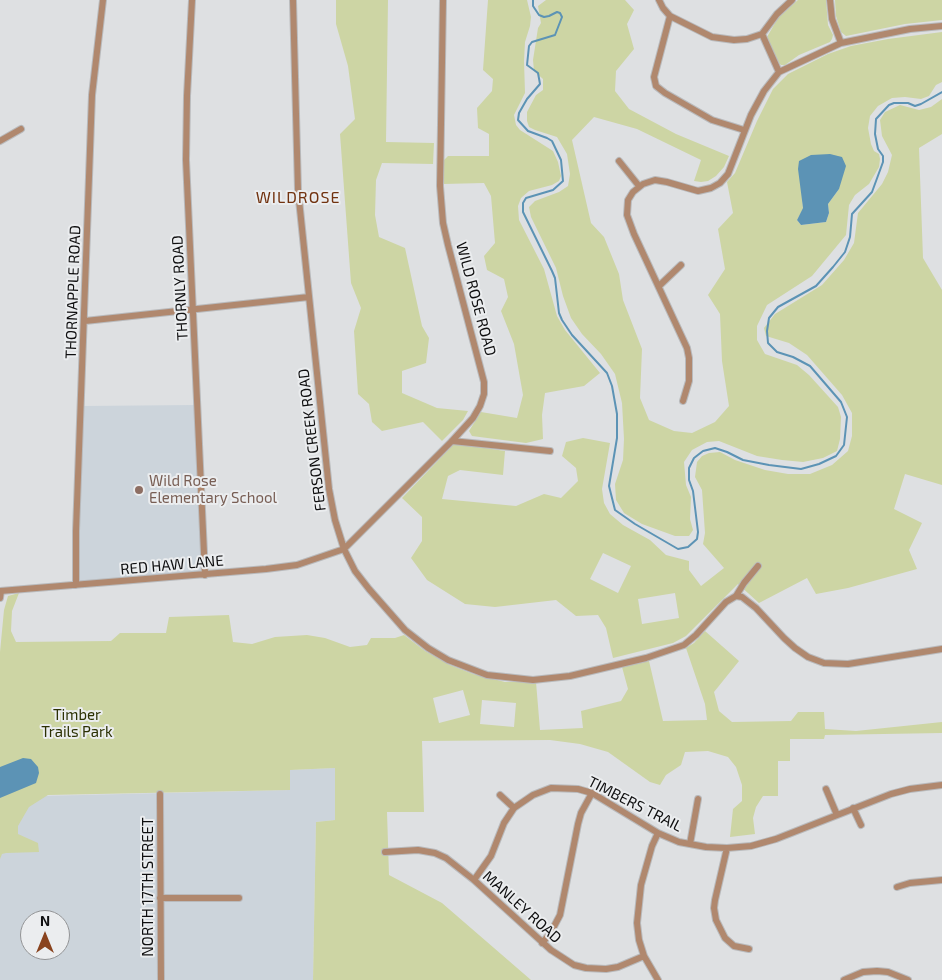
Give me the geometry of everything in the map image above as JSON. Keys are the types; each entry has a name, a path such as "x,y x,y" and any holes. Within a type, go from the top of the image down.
{"street":[{"name":"THORNAPPLE ROAD","path":"76,585 76,531 92,95 103,0"},
{"name":"THORNLY ROAD","path":"192,0 186,96 186,160 205,575"},
{"name":"FERSON CREEK ROAD","path":"293,0 298,190 329,489 335,520 344,550 355,571 369,589 393,618 417,640 437,654 460,666 486,675 533,680 570,676 676,649 691,640 726,602 736,596 758,566"},
{"name":"WILD ROSE ROAD","path":"344,550 473,418 484,394 484,382 443,223 440,186 443,0"},
{"path":"659,0 670,16 712,37 734,40 747,39 762,34 777,14 792,0"},
{"path":"830,0 832,19 841,43"},
{"path":"670,16 654,77 656,86 665,94 712,120 744,130"},
{"path":"683,401 689,381 687,348 627,215 628,200 633,192 639,186 655,180 698,192 720,183 728,174 744,130 764,91 779,72 841,43 910,28 942,26"},
{"path":"762,34 779,72"},
{"path":"0,141 21,129"},
{"path":"619,161 639,186"},
{"path":"659,286 681,265"},
{"path":"85,321 309,297"},
{"path":"452,441 550,451"},
{"name":"RED HAW LANE","path":"0,591 266,570 297,565 344,550"},
{"path":"0,591 0,598"},
{"path":"736,596 742,597 752,604 795,648 808,657 824,663 848,664 942,649"},
{"name":"TIMBERS TRAIL","path":"474,880 491,856 504,823 514,808 533,795 551,788 567,787 592,794 658,833 679,842 727,848 764,843 853,808 900,792 942,785"},
{"path":"826,789 837,815"},
{"name":"NORTH 17TH STREET","path":"160,794 161,980"},
{"path":"542,943 550,934 560,915 578,824 581,813 592,794"},
{"path":"500,795 514,808"},
{"path":"690,844 698,799"},
{"path":"853,808 861,824"},
{"path":"658,833 652,846 641,885 638,912 638,932 644,956 658,980"},
{"path":"727,848 715,900 716,920 725,938 734,946 749,949"},
{"name":"MANLEY ROAD","path":"385,852 418,850 435,853 446,858 474,880 542,943 563,960 574,965 597,970 618,967 644,956"},
{"path":"897,887 910,883 942,880"},
{"path":"160,898 238,898"},
{"path":"844,980 863,972 876,971 888,972 908,980"}],"shaded area":[{"name":"Wild Rose Elementary School","path":"195,405 203,573 76,583 83,406"},
{"path":"335,768 335,820 316,822 313,980 0,980 0,797 289,790 290,770"}],"green space":[{"path":"336,0 388,0 386,142 434,143 433,164 382,163 376,180 375,215 379,237 405,248 422,326 429,338 426,363 402,371 402,393 437,408 468,411 463,420 442,441 423,422 382,431 372,422 369,404 358,394 354,331 361,308 351,283 340,134 355,119 348,66 336,24"},
{"path":"488,0 527,0 531,17 525,42 525,93 514,115 516,125 520,130 553,151 561,176 559,181 552,185 529,191 521,198 518,206 519,220 544,269 557,316 565,330 600,373 584,386 545,393 542,415 543,439 526,443 472,436 469,431 481,412 517,418 523,395 514,344 501,311 508,297 504,279 487,270 484,256 495,243 491,196 484,183 443,184 443,161 448,156 489,156 489,134 478,128 477,108 492,91 493,79 483,70"},
{"path":"546,0 625,0 634,10 627,24 634,49 616,71 615,91 629,109 676,134 729,156 724,167 716,176 708,181 701,182 694,181 701,160 637,129 594,117 572,140 591,223 604,237 619,274 623,300 642,349 640,398 649,420 674,431 692,433 715,422 729,406 722,361 720,314 708,295 725,269 718,229 733,213 727,182 735,173 773,89 788,74 828,54 851,46 942,32 942,82 936,85 929,96 921,99 892,98 878,106 870,116 868,128 871,144 874,151 879,154 879,167 869,184 855,195 849,205 846,235 812,276 767,305 757,326 757,340 765,354 797,365 809,375 838,407 841,417 840,439 837,451 823,458 803,462 757,456 719,441 707,442 692,450 684,462 686,485 691,497 690,519 693,530 689,536 675,536 642,524 624,513 616,500 615,484 623,460 624,439 622,403 615,374 571,318 556,268 531,217 529,207 535,201 559,192 568,186 570,174 567,154 557,137 529,127 527,121 527,112 536,95 543,90 543,79 534,71 533,60 538,28 541,23 538,6","holes":["839,189 828,204 829,213 826,222 801,225 797,220 803,209 802,196"]},
{"path":"798,0 826,0 828,25 833,35 832,39 830,42 799,55 785,65 781,65 767,37 778,18"},
{"path":"835,0 942,0 942,20 905,24 846,36 841,32 836,16"},
{"path":"942,99 942,134 919,148 923,258 942,290 942,485 905,474 894,509 922,523 909,550 917,569 848,588 816,594 807,578 759,603 738,584 686,636 673,643 613,658 606,628 598,615 576,616 556,600 495,607 465,604 427,580 411,558 422,541 422,517 402,498 453,445 458,444 505,451 503,475 460,470 448,476 442,499 516,506 544,494 561,498 578,481 576,468 562,456 566,442 583,438 610,443 602,489 604,503 610,514 623,525 650,540 666,555 689,561 689,570 701,586 724,568 703,544 705,533 702,490 695,477 697,462 702,456 720,452 735,460 765,470 788,474 810,474 832,465 848,451 852,436 852,413 842,395 807,355 789,343 766,336 764,328 775,314 822,285 844,260 854,243 858,213 882,184 888,172 892,155 882,136 880,120 885,112 900,105 919,110 931,107","holes":["603,553 631,566 618,593 590,579","675,593 679,618 642,624 638,599"]},
{"name":"Timber Trails Park","path":"19,593 12,611 11,631 16,642 111,641 120,633 166,633 169,617 229,615 233,642 252,644 275,637 307,635 325,638 350,647 367,645 371,638 395,638 404,635 425,651 450,665 473,674 505,682 536,682 540,730 583,728 581,711 621,701 628,689 622,667 649,661 663,721 707,720 705,704 686,648 694,643 705,631 739,661 714,692 719,711 732,722 791,721 798,712 824,712 825,729 856,731 942,722 942,733 825,735 824,739 790,739 790,761 778,761 778,796 763,796 756,807 753,818 755,834 730,837 733,809 742,801 742,785 736,767 728,757 708,751 685,752 681,765 666,775 660,785 650,782 608,752 580,744 550,740 422,741 424,812 387,812 389,875 442,903 531,980 313,980 316,822 335,820 335,768 290,770 290,790 48,795 29,807 18,826 18,834 38,843 39,852 6,853 2,854 0,859 0,652 4,610 8,596","holes":["463,690 470,715 439,723 433,698","482,700 516,703 514,727 480,724"]}],"water":[{"path":"830,154 842,157 846,166 839,189 828,204 829,213 826,222 801,225 797,220 803,208 798,169 799,161 811,155"},
{"path":"23,758 31,759 38,767 39,773 36,783 0,798 0,767"}],"waterway":[{"path":"533,0 533,6 539,15 544,17 557,12 562,17 555,35 532,42 529,46 527,65 538,73 540,84 527,99 519,113 518,120 528,131 552,141 561,160 563,181 553,190 526,198 523,203 523,212 555,278 559,313 562,320 572,335 607,373 612,386 617,414 617,438 609,486 615,510 678,549 688,547 697,539 698,532 693,491 689,480 689,468 694,458 703,451 715,448 743,460 801,469 819,464 836,456 844,445 847,417 841,402 810,366 793,357 777,352 768,343 769,318 778,307 816,286 845,252 850,237 852,214 872,192 883,162 883,156 878,149 875,134 876,119 889,105 908,103 915,106 942,92"}],"place":[{"name":"Wild Rose Elementary School","path":"139,490"}],"district":[{"name":"WILDROSE","path":"298,198"}]}
